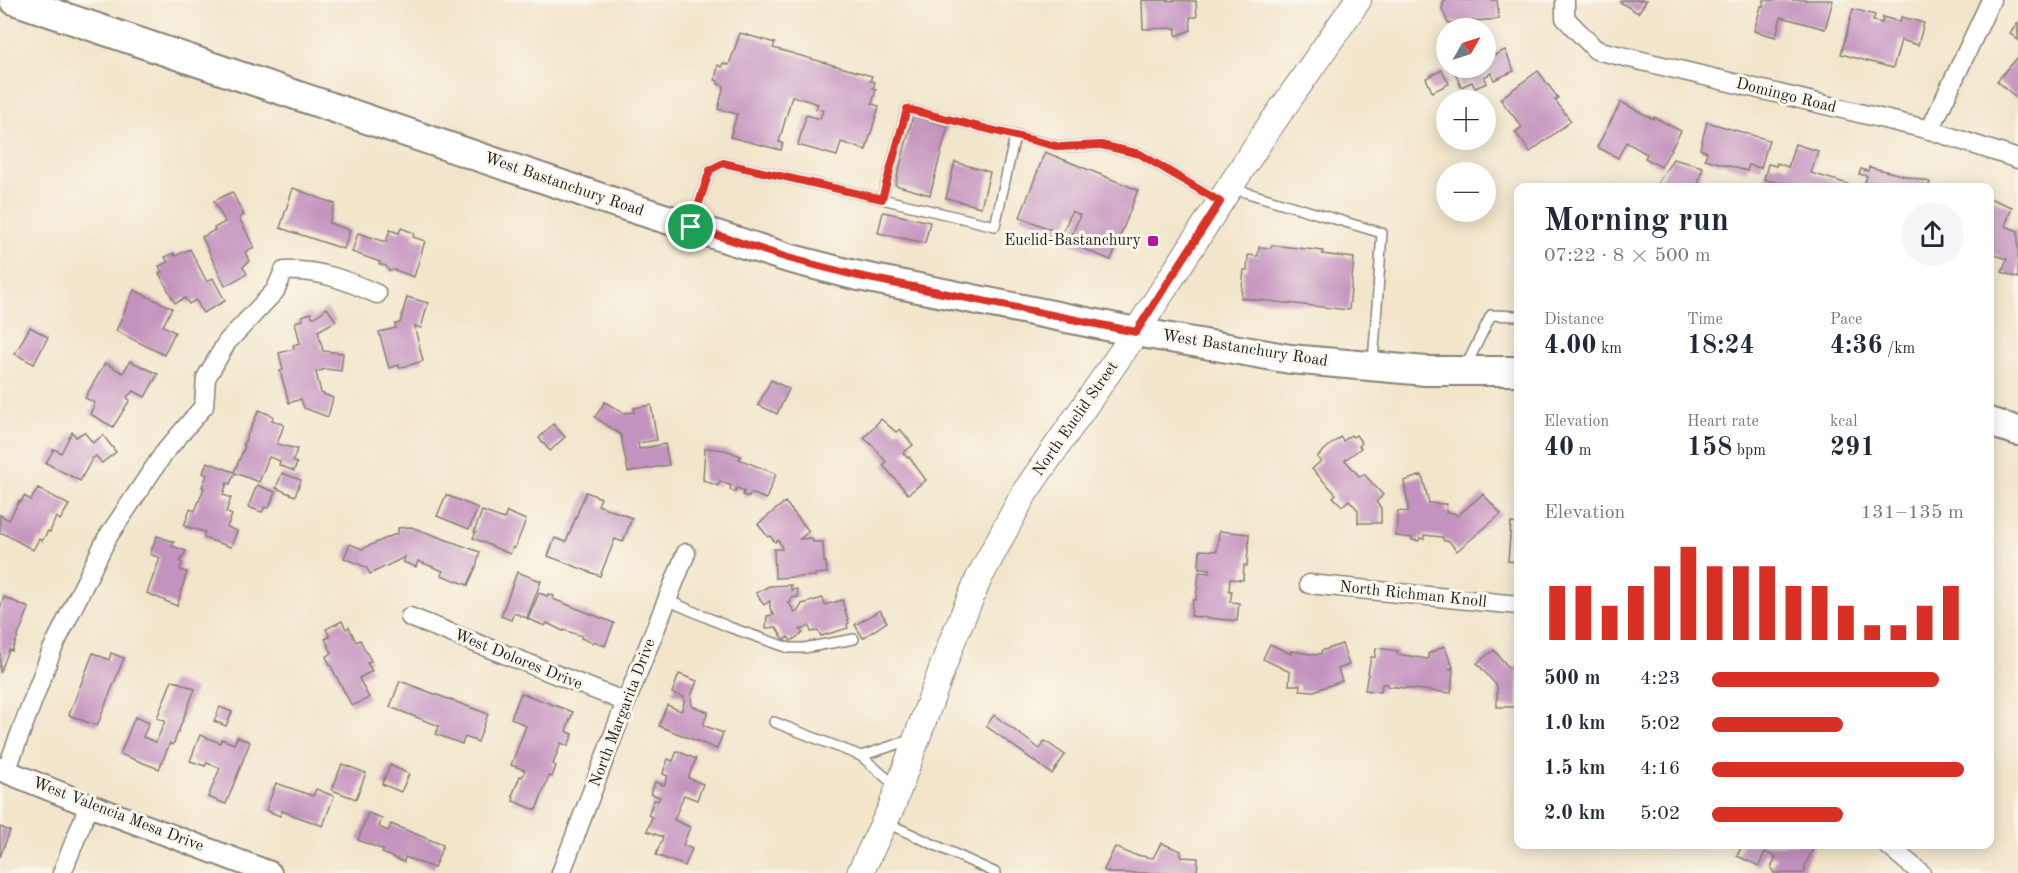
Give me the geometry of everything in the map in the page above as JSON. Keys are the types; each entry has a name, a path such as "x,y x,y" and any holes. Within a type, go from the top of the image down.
{"main road":[{"name":"West Bastanchury Road","path":"14,0 691,227 788,258 854,275 1136,332 1290,359 1426,371 1514,371"},
{"name":"North Euclid Street","path":"860,873 885,822 953,639 979,578 1025,492 1136,332 1261,139 1358,0"},
{"path":"1994,424 2018,431"}],"street":[{"path":"1930,130 1991,0"},
{"name":"Domingo Road","path":"1565,9 1596,50 1930,130 2018,159"},
{"path":"3,770 52,650 107,538 164,453 204,406 206,378 227,342 275,291 284,271 300,270 338,277 377,294"},
{"name":"North Margarita Drive","path":"561,873 686,553"},
{"name":"North Richman Knoll","path":"1309,584 1514,605"},
{"name":"West Dolores Drive","path":"410,617 626,702"},
{"name":"West Valencia Mesa Drive","path":"3,770 270,873"},
{"path":"62,873 89,805"},
{"path":"1892,849 1921,873"}],"lane":[{"path":"882,199 907,109 1060,147 1101,145 1140,154 1225,195 1382,233 1373,366"},
{"path":"691,227 710,170 723,163 995,226 1015,136"},
{"path":"1464,371 1491,315 1514,316"},
{"path":"667,600 729,627 789,648 804,648 854,639"},
{"path":"774,722 861,756 898,789"},
{"path":"861,756 917,738"},
{"path":"885,822 996,873"}],"building":[{"path":"1142,0 1196,1 1197,17 1190,17 1191,30 1176,36 1176,28 1143,29"},
{"path":"1444,0 1497,0 1499,19 1446,18 1442,9"},
{"path":"1622,0 1647,0 1638,13 1620,2"},
{"path":"1764,0 1833,0 1825,29 1781,17 1776,37 1754,31"},
{"path":"1853,9 1875,15 1873,21 1882,23 1883,17 1900,22 1901,17 1924,23 1918,45 1901,40 1893,68 1841,54"},
{"path":"2018,23 2018,40 2010,33"},
{"path":"740,33 775,43 773,48 872,76 870,81 875,82 873,88 876,89 872,104 879,106 866,150 841,142 837,156 798,145 806,115 820,119 823,110 816,109 818,104 792,96 779,142 783,143 781,150 730,137 737,114 718,109 724,86 715,80 718,65 722,67 723,63 729,65"},
{"path":"1505,50 1514,71 1494,80 1493,78 1496,78 1496,54"},
{"path":"2018,57 2018,99 1997,81"},
{"path":"1538,71 1558,98 1555,100 1571,121 1530,152 1515,132 1522,127 1500,99"},
{"path":"1436,73 1436,78 1446,78 1449,84 1432,92 1426,78"},
{"path":"1457,78 1484,78 1487,83 1475,88 1472,82 1461,87"},
{"path":"1621,102 1681,131 1661,167 1645,158 1647,154 1626,142 1618,158 1597,147"},
{"path":"913,116 948,126 930,195 895,185"},
{"path":"1707,122 1769,140 1761,168 1749,165 1747,171 1705,159 1707,152 1700,149"},
{"path":"1795,144 1818,151 1811,173 1845,183 1779,183 1764,179 1768,164 1776,166 1777,163 1788,167"},
{"path":"1045,152 1138,190 1111,260 1069,243 1080,215 1072,211 1062,234 1020,217"},
{"path":"1673,159 1703,167 1698,183 1658,183"},
{"path":"955,162 990,172 981,207 946,198"},
{"path":"1869,167 1930,182 1865,183 1867,176 1859,174 1861,169 1868,171"},
{"path":"293,188 335,204 329,223 350,230 344,249 280,228"},
{"path":"232,192 244,215 239,218 254,247 245,252 249,261 243,267 247,274 225,286 202,237 225,222 214,201"},
{"path":"1994,200 2012,207 2005,226 2018,231 2018,278 2002,272 2007,259 1994,255"},
{"path":"883,212 930,222 925,243 878,233"},
{"path":"401,228 414,233 413,237 425,241 414,277 395,270 389,271 386,266 379,264 380,262 352,252 358,233 386,242 390,230 399,233"},
{"path":"1272,245 1323,251 1322,254 1354,258 1349,310 1241,298 1248,255 1258,256 1259,247 1271,248"},
{"path":"190,249 207,282 213,278 225,301 203,313 196,300 189,304 185,298 175,303 159,273 162,272 159,266 168,262 165,257 174,253 175,256"},
{"path":"134,290 172,308 163,326 175,332 164,355 116,331"},
{"path":"407,297 428,303 421,328 415,326 423,361 399,368 399,365 389,368 379,332 396,328 395,324 400,323"},
{"path":"327,308 336,321 318,331 323,351 343,353 341,371 326,369 316,372 321,393 333,398 328,417 304,408 301,399 289,403 280,371 283,370 279,353 294,349 293,345 300,343 295,322 303,320 302,316 311,313 312,317 315,317"},
{"path":"30,327 48,337 34,364 15,354"},
{"path":"130,361 158,374 145,397 134,391 128,396 130,400 113,427 90,414 95,403 85,398 105,363 123,373"},
{"path":"771,380 789,389 777,414 758,405"},
{"path":"605,402 623,413 634,412 634,408 651,405 657,440 638,443 639,449 665,444 669,465 628,472 621,435 595,417"},
{"path":"259,410 273,416 272,420 284,425 277,444 297,449 293,461 297,463 294,471 279,465 280,461 269,457 259,482 235,473 230,484 227,483 223,495 231,498 226,512 232,515 227,527 237,531 231,547 207,539 203,536 205,532 184,526 190,509 195,511 204,488 202,487 207,475 203,473 207,462 234,472"},
{"path":"881,419 896,432 900,429 913,445 903,453 909,457 926,480 908,494 883,465 886,462 864,438"},
{"path":"553,424 565,437 550,451 539,438"},
{"path":"72,432 76,437 84,432 93,443 103,435 116,452 102,463 96,456 92,459 80,481 46,463 54,449 61,453"},
{"path":"1351,435 1353,437 1356,435 1362,443 1359,446 1361,448 1345,460 1360,477 1364,474 1383,495 1376,502 1381,508 1381,523 1358,523 1358,510 1349,500 1342,506 1333,497 1336,494 1312,469 1321,461 1317,457 1329,446 1341,437 1343,441"},
{"path":"705,448 725,450 741,456 739,459 776,474 766,499 751,493 749,497 743,495 744,491 737,488 735,492 730,490 731,486 720,481 718,486 703,480"},
{"path":"282,473 301,480 295,496 276,488"},
{"path":"1422,475 1429,503 1447,504 1446,512 1457,516 1483,494 1501,514 1457,551 1449,541 1444,541 1442,537 1424,535 1424,539 1420,538 1419,541 1396,536 1398,511 1408,512 1404,481"},
{"path":"257,485 275,492 269,508 265,507 262,512 248,507"},
{"path":"38,488 69,505 60,520 56,517 50,532 48,531 42,541 39,539 33,550 3,533 0,534 0,515 9,520 19,501 21,502 24,496 31,500"},
{"path":"586,492 601,498 598,505 632,518 623,542 615,539 600,576 548,556 555,538 566,542"},
{"path":"446,495 478,508 469,529 437,516"},
{"path":"785,502 809,531 800,539 812,538 813,542 823,542 827,573 815,574 815,576 775,578 774,549 782,549 781,545 778,540 775,542 770,536 768,537 758,524"},
{"path":"482,511 504,519 507,512 526,520 515,548 513,547 510,554 473,538"},
{"path":"1511,523 1514,523 1514,562 1508,561"},
{"path":"411,527 480,552 468,585 441,575 443,571 418,561 416,567 403,562 405,557 370,574 366,567 344,558 350,544 362,549 398,533 398,528"},
{"path":"1219,531 1249,534 1247,566 1244,565 1243,580 1230,579 1229,591 1232,591 1230,602 1239,603 1237,621 1191,616 1193,600 1196,600 1199,572 1209,573 1210,569 1199,568 1200,550 1217,551"},
{"path":"157,536 174,542 172,546 186,551 180,562 182,563 180,570 187,572 177,606 147,593 160,558 150,554"},
{"path":"517,572 541,581 527,618 514,613 511,620 501,616"},
{"path":"791,585 791,590 797,589 798,597 791,598 791,602 788,602 795,612 802,604 823,598 825,605 842,600 849,623 848,628 821,636 818,631 811,632 809,626 800,630 803,633 791,641 788,637 784,640 776,627 766,628 767,616 774,615 770,608 770,601 764,605 756,593 769,586"},
{"path":"539,593 554,596 553,599 614,623 605,646 547,623 545,626 528,619"},
{"path":"4,597 29,608 12,651 9,650 0,673 0,608"},
{"path":"880,610 887,622 863,638 855,625"},
{"path":"342,621 346,629 349,627 356,642 360,640 371,661 367,663 372,671 359,678 369,698 352,706 326,657 332,653 325,639 330,637 326,629"},
{"path":"1270,644 1291,654 1291,651 1316,655 1342,644 1349,665 1338,669 1342,681 1314,691 1300,690 1300,685 1289,685 1290,672 1263,659"},
{"path":"1444,646 1453,667 1449,669 1453,669 1451,693 1387,686 1388,684 1382,684 1381,692 1365,690 1371,657 1375,657 1376,648 1427,659 1428,654"},
{"path":"1494,650 1508,667 1514,668 1514,707 1497,707 1497,686 1477,663"},
{"path":"93,653 109,660 111,653 124,658 97,726 69,715"},
{"path":"679,674 697,681 691,696 692,706 708,712 703,725 723,733 717,749 659,726 667,705 681,711 684,697 672,693"},
{"path":"172,680 195,689 173,745 170,743 159,769 120,754 135,717 149,723 143,737 156,742 165,721 157,718"},
{"path":"400,681 488,714 478,742 465,737 462,744 436,734 439,726 390,707"},
{"path":"521,693 573,712 566,731 573,734 568,746 561,743 553,764 556,766 552,777 549,776 536,810 513,801 512,796 525,770 511,765 526,726 511,718"},
{"path":"220,707 232,712 226,726 214,721"},
{"path":"994,715 1040,749 1045,741 1065,755 1052,774 986,726"},
{"path":"200,735 220,743 221,739 234,744 237,737 250,742 226,804 208,797 220,768 207,763 205,766 190,761"},
{"path":"677,751 696,759 688,778 703,784 697,800 684,795 674,820 690,827 683,845 692,849 685,866 656,855 663,837 647,831 652,817 648,815 654,800 658,801 660,797 651,794 655,782 664,785 668,776 663,774 668,759 673,761"},
{"path":"342,764 366,773 356,799 332,790"},
{"path":"390,765 409,774 401,792 382,784"},
{"path":"276,783 313,796 316,789 334,796 323,826 282,811 280,816 266,810"},
{"path":"368,813 382,818 379,827 388,831 391,824 443,845 434,868 405,857 404,862 382,853 384,850 358,840"},
{"path":"0,827 10,831 0,857"},
{"path":"1161,843 1181,851 1181,857 1198,858 1197,873 1110,873 1104,870 1115,847 1131,854 1153,858"},
{"path":"1740,849 1813,849 1804,873 1774,873 1771,868 1776,857 1765,852 1759,866 1737,856"}],"place":[{"name":"Euclid-Bastanchury","path":"1153,241"}],"route":[{"path":"907,109 1060,147 1101,145 1140,154 1220,202 1136,332 854,275 788,258 691,227 710,170 723,163 882,199 907,109"}]}
